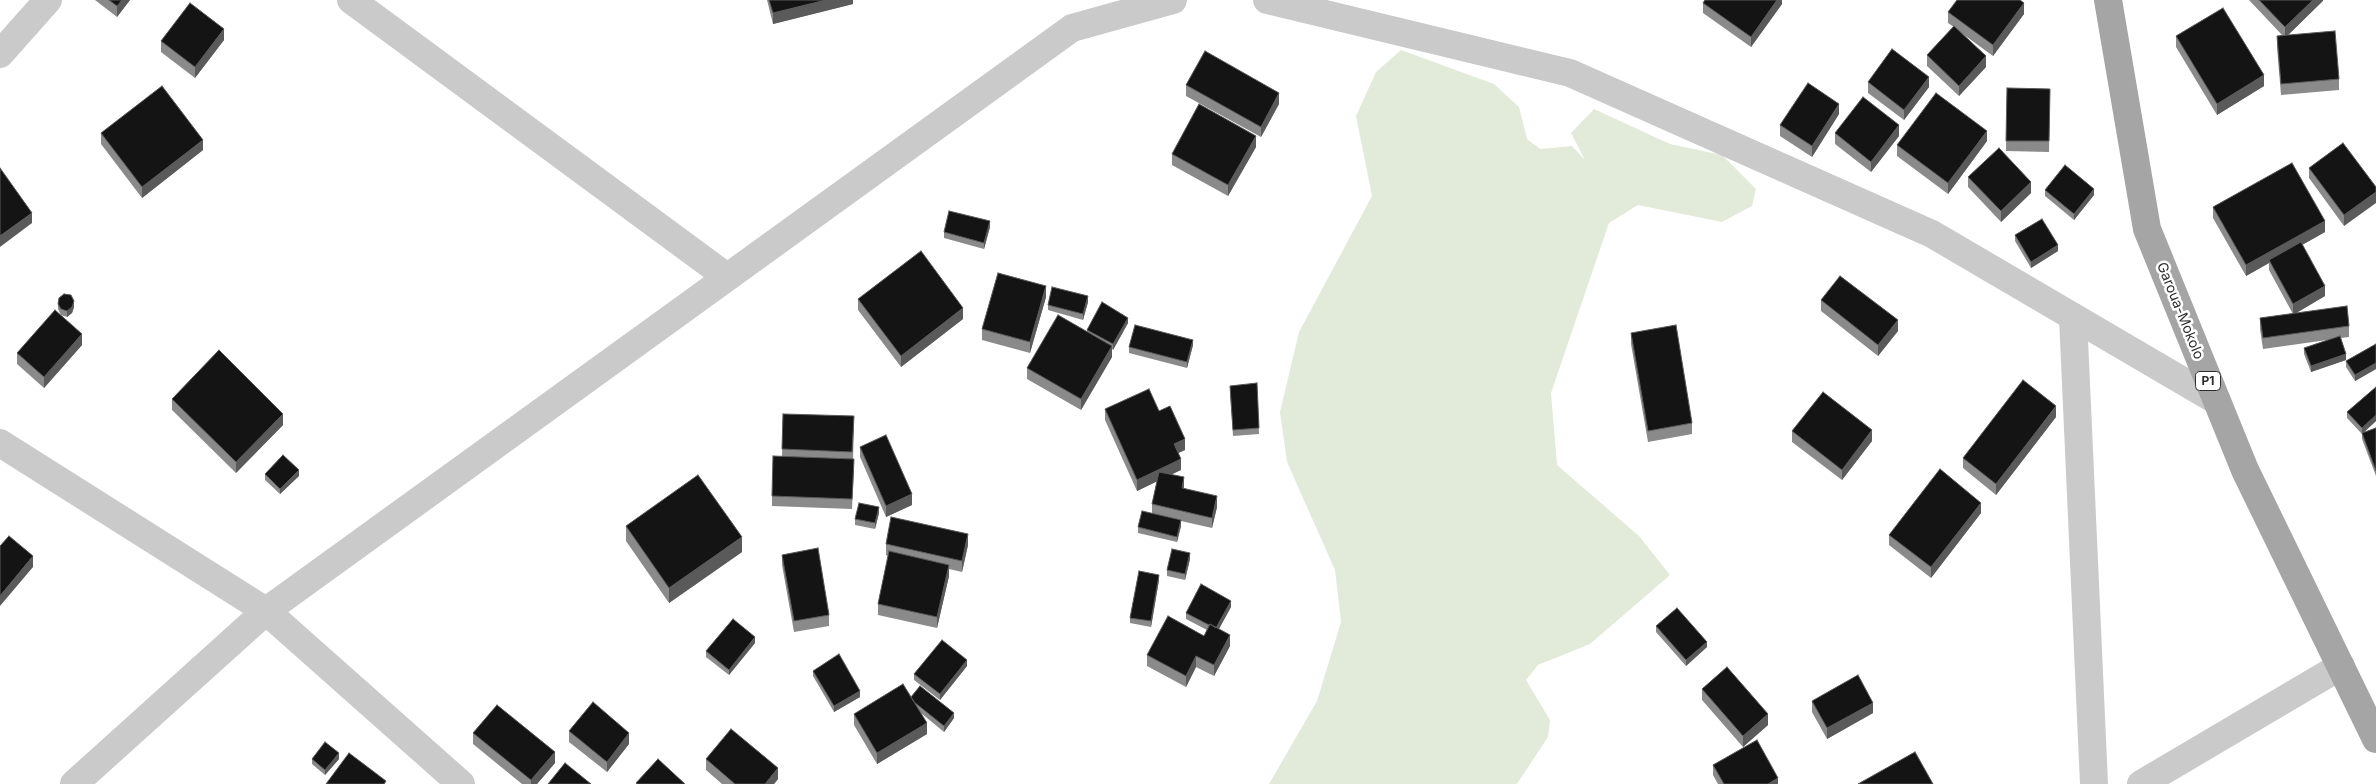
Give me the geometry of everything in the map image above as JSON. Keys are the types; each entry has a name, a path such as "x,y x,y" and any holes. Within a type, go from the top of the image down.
{"main road":[{"name":"Garoua-Mokolo","path":"2108,0 2147,230 2245,470 2376,739"}],"street":[{"path":"0,54 48,0"},
{"path":"351,0 727,277"},
{"path":"74,784 266,611 1072,28 1174,0"},
{"path":"1267,0 1347,10 1570,73 1932,234 2216,401"},
{"path":"2074,317 2094,784"},
{"path":"0,443 266,611 461,784"},
{"path":"2141,784 2341,666"}],"green space":[{"path":"1401,50 1494,84 1519,107 1527,139 1540,149 1572,146 1585,160 1571,133 1594,109 1670,144 1722,155 1756,189 1752,206 1722,222 1638,205 1609,223 1551,393 1557,465 1639,536 1670,575 1590,644 1538,665 1526,680 1550,720 1548,737 1517,784 1269,784 1317,701 1341,622 1335,570 1287,462 1280,412 1299,332 1372,196 1356,116 1376,72"}],"building":[{"path":"109,0 122,0 117,6"},
{"path":"769,0 826,0 773,13"},
{"path":"1705,0 1777,0 1751,37 1703,3"},
{"path":"1957,0 2020,0 2024,3 1993,45 1948,12"},
{"path":"2259,0 2313,0 2285,27"},
{"path":"190,3 224,29 195,67 161,41"},
{"path":"2223,8 2264,75 2217,104 2176,36"},
{"path":"1954,26 1986,56 1959,86 1927,55"},
{"path":"2335,31 2339,79 2281,84 2277,36"},
{"path":"1892,49 1929,77 1904,110 1868,82"},
{"path":"1205,51 1279,93 1261,127 1186,85"},
{"path":"1808,83 1839,104 1812,146 1780,125"},
{"path":"162,86 203,140 142,187 101,133"},
{"path":"2007,88 2050,89 2049,141 2006,141"},
{"path":"1936,93 1987,131 1948,183 1897,145"},
{"path":"1863,97 1899,125 1871,162 1835,133"},
{"path":"1199,104 1256,136 1228,185 1172,154"},
{"path":"2343,143 2376,187 2376,192 2344,215 2309,168"},
{"path":"1999,148 2031,182 2001,211 1968,177"},
{"path":"2292,163 2325,221 2246,265 2213,207"},
{"path":"2065,165 2094,189 2074,214 2045,190"},
{"path":"0,168 32,213 0,236"},
{"path":"949,211 990,221 984,243 944,232"},
{"path":"2042,219 2058,245 2031,262 2015,235"},
{"path":"2301,242 2325,286 2293,304 2269,260"},
{"path":"921,251 963,308 901,356 858,299"},
{"path":"998,273 1046,286 1030,342 982,329"},
{"path":"1840,276 1898,320 1878,345 1821,300"},
{"path":"1052,287 1088,296 1083,314 1048,305"},
{"path":"64,294 71,295 74,301 72,307 67,311 61,309 58,304 59,298"},
{"path":"1102,302 1128,318 1113,344 1087,330"},
{"path":"2347,306 2349,326 2263,338 2260,318"},
{"path":"55,310 82,334 44,377 17,353"},
{"path":"1058,315 1112,346 1081,399 1027,368"},
{"path":"1135,325 1193,340 1187,362 1129,347"},
{"path":"1676,325 1692,423 1648,431 1631,333"},
{"path":"2340,336 2346,354 2311,366 2304,348"},
{"path":"2376,344 2376,363 2355,375 2346,361"},
{"path":"219,350 283,414 236,462 172,399"},
{"path":"2023,380 2056,406 1996,484 1963,458"},
{"path":"1257,383 1259,428 1233,430 1230,386"},
{"path":"2376,387 2376,415 2362,428 2347,412"},
{"path":"1149,389 1159,411 1170,406 1185,439 1174,444 1181,459 1137,480 1105,409"},
{"path":"1823,392 1872,430 1842,470 1792,431"},
{"path":"783,414 854,416 852,452 782,449"},
{"path":"2376,428 2376,471 2362,433"},
{"path":"886,435 912,494 886,506 860,447"},
{"path":"283,455 299,470 280,489 265,474"},
{"path":"773,456 854,459 852,499 772,496"},
{"path":"1940,469 1981,503 1931,567 1889,535"},
{"path":"1159,472 1184,477 1182,488 1217,496 1212,518 1152,504"},
{"path":"698,475 742,537 669,588 626,526"},
{"path":"859,503 879,507 875,523 855,519"},
{"path":"1142,511 1181,520 1177,537 1138,527"},
{"path":"891,517 968,534 962,561 886,544"},
{"path":"9,536 33,556 0,596 0,546"},
{"path":"818,548 829,615 794,621 782,555"},
{"path":"1172,549 1190,553 1185,574 1167,570"},
{"path":"889,551 949,565 937,617 878,604"},
{"path":"1139,571 1159,575 1151,621 1130,618"},
{"path":"1201,584 1231,601 1216,628 1186,613"},
{"path":"1677,608 1707,642 1686,660 1656,626"},
{"path":"1168,616 1204,636 1210,624 1230,635 1214,665 1196,656 1186,676 1147,655"},
{"path":"733,619 755,637 729,670 706,651"},
{"path":"942,640 967,660 940,694 914,674"},
{"path":"839,654 860,691 834,706 813,671"},
{"path":"1727,667 1768,714 1743,736 1702,689"},
{"path":"1858,675 1873,703 1827,728 1812,701"},
{"path":"903,684 927,723 877,753 854,714"},
{"path":"920,686 954,713 944,726 914,702 911,697"},
{"path":"593,702 629,733 607,762 569,731"},
{"path":"497,705 555,752 531,780 473,733"},
{"path":"731,729 778,768 765,784 735,784 706,759"},
{"path":"1757,740 1778,778 1768,784 1724,784 1713,765"},
{"path":"325,742 339,753 325,770 312,759"},
{"path":"1915,752 1933,784 1858,784"},
{"path":"349,753 386,781 384,784 326,784"},
{"path":"658,759 685,784 637,784"},
{"path":"565,763 591,784 548,784"}]}
